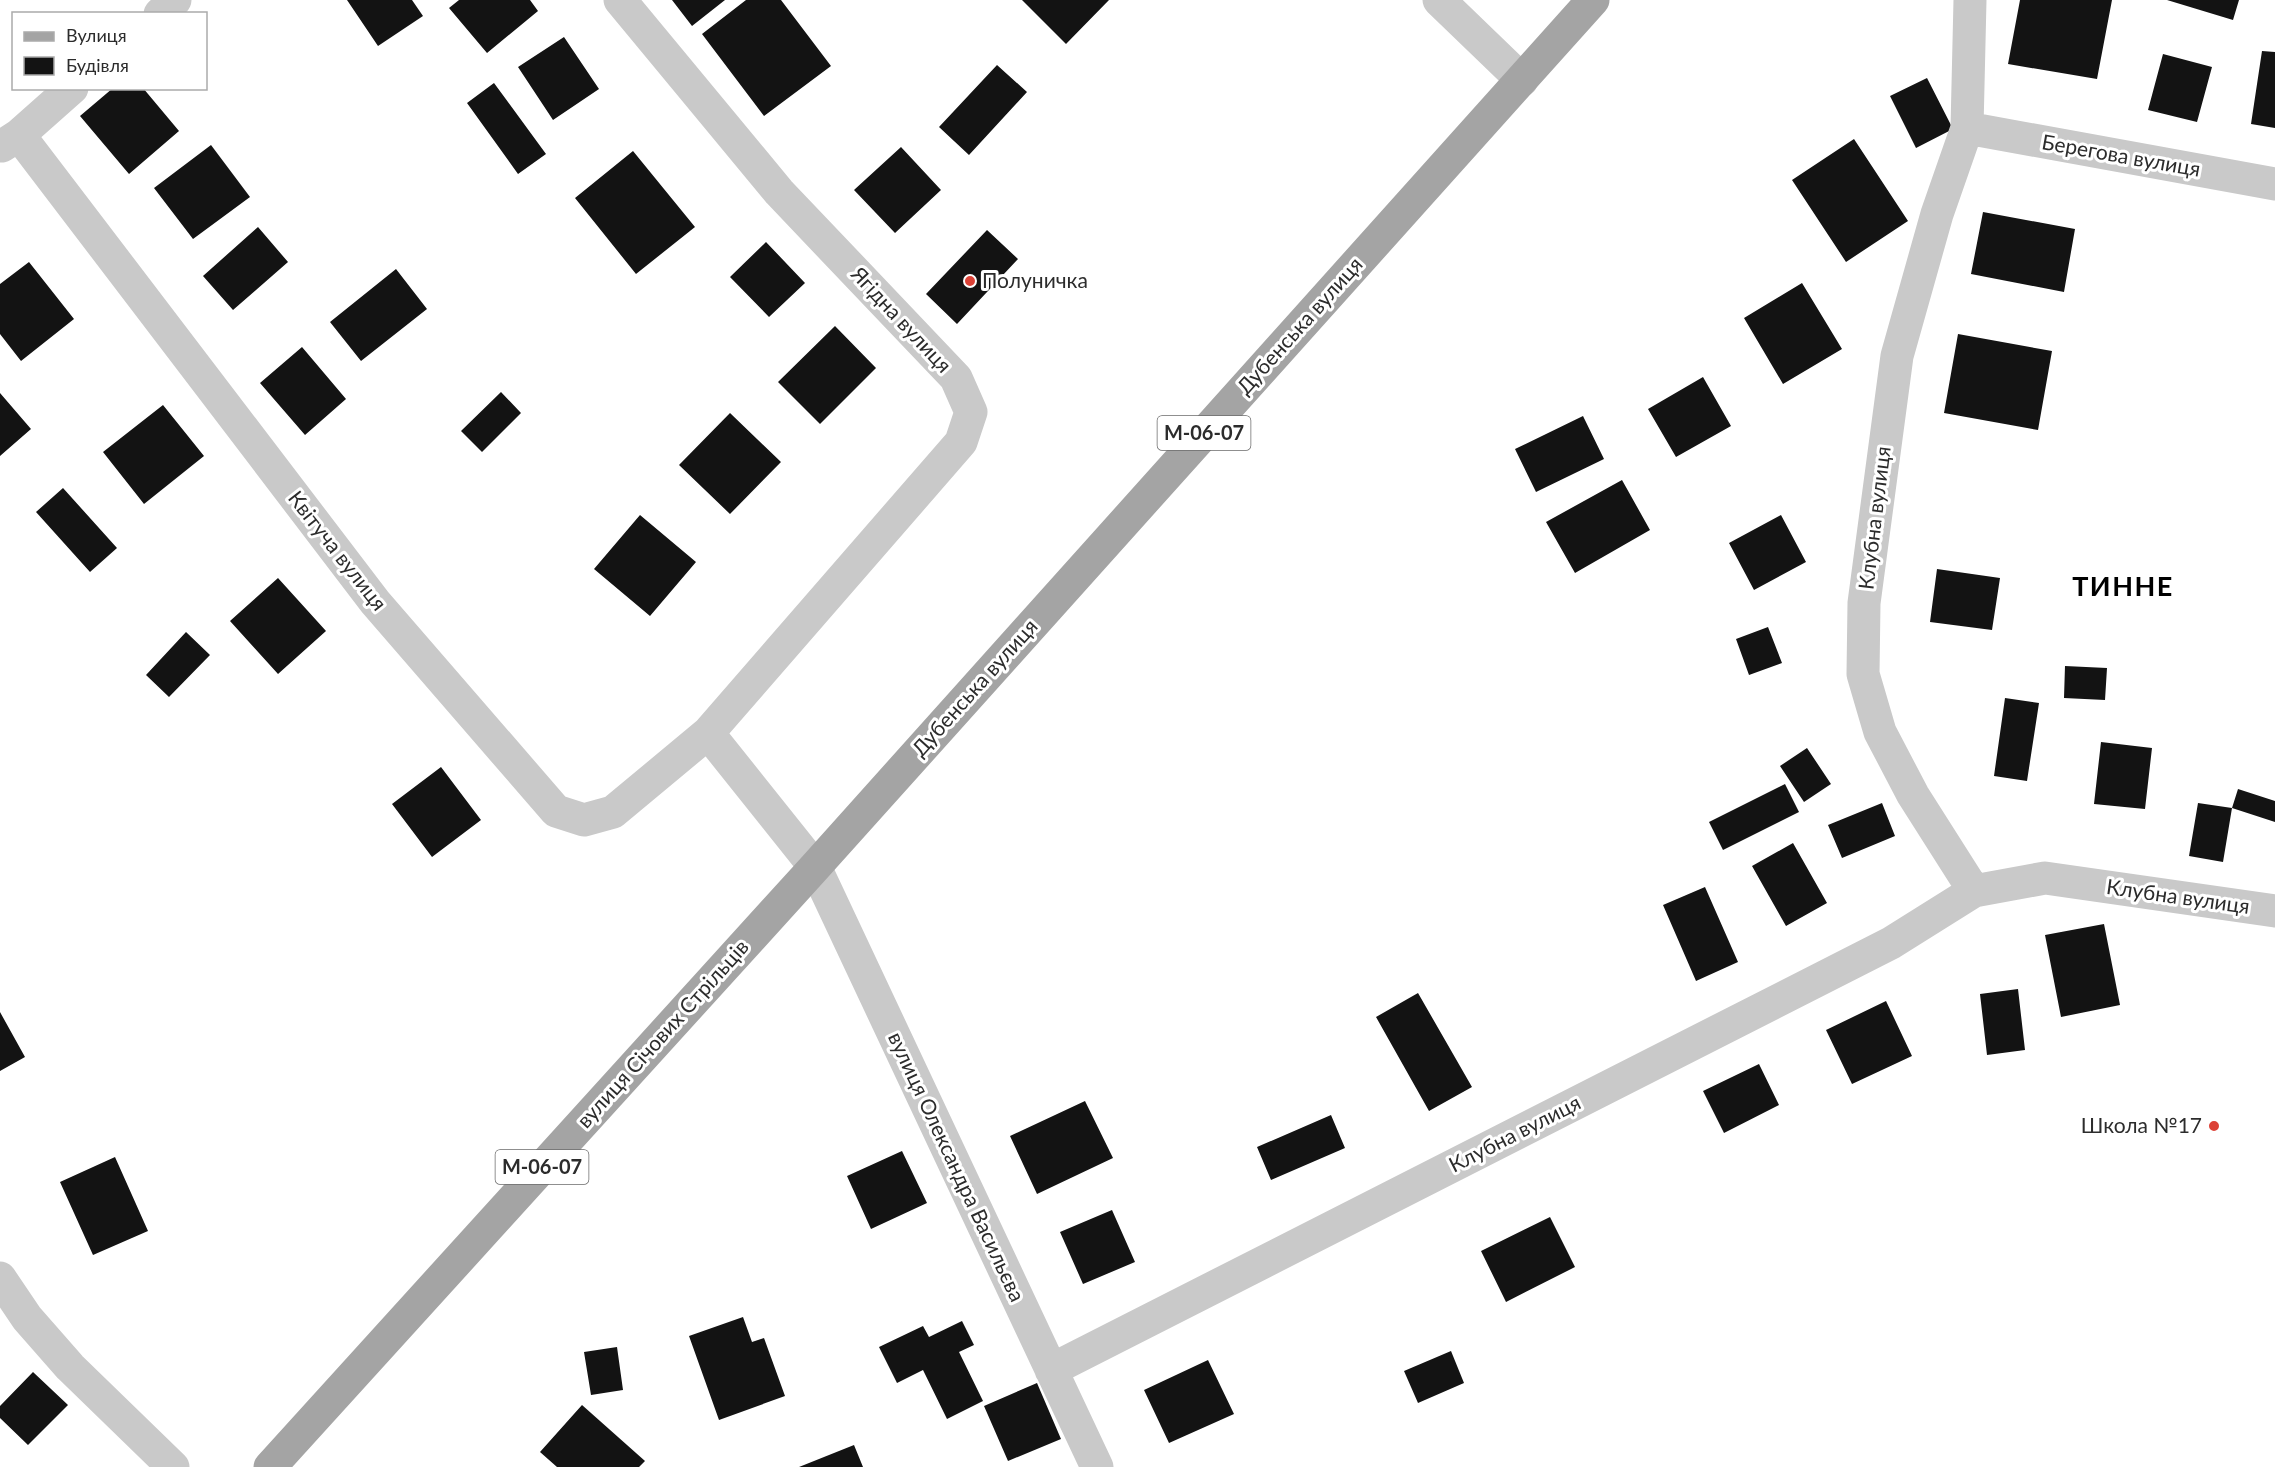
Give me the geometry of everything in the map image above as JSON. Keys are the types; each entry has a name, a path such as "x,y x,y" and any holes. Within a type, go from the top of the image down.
{"main road":[{"name":"Дубенська вулиця","path":"814,867 1593,0"},
{"name":"вулиця Січових Стрільців","path":"270,1467 814,867"}],"street":[{"path":"162,12 176,0"},
{"name":"Ягідна вулиця","path":"620,0 779,192 956,378 971,412 961,442 708,733"},
{"path":"1439,0 1522,81"},
{"name":"Клубна вулиця","path":"1970,0 1967,128 1937,214 1897,356 1864,603 1863,674 1880,732 1913,795 1974,891"},
{"path":"9,141 70,90"},
{"name":"Берегова вулиця","path":"1967,128 2275,184"},
{"name":"Квітуча вулиця","path":"9,141 375,602 556,811 584,820 613,812 708,733"},
{"name":"вулиця Олександра Васильєва","path":"708,733 814,867 1097,1467"},
{"name":"Клубна вулиця","path":"1051,1370 1892,943 1974,891 2045,878 2275,911"},
{"path":"0,1278 27,1318 70,1367 173,1467"}],"building":[{"path":"347,0 412,0 423,16 378,46"},
{"path":"459,0 530,0 538,11 487,53 449,8"},
{"path":"672,0 725,0 692,26"},
{"path":"746,0 781,0 831,66 764,116 702,34"},
{"path":"1022,0 1109,0 1066,44"},
{"path":"2020,0 2112,0 2097,79 2008,64"},
{"path":"2167,0 2239,0 2233,20"},
{"path":"564,37 599,89 553,120 518,67"},
{"path":"2262,51 2275,52 2275,128 2251,124"},
{"path":"2163,54 2212,67 2197,122 2148,110"},
{"path":"997,65 1027,92 969,155 939,127"},
{"path":"1927,78 1953,129 1916,148 1890,96"},
{"path":"494,83 546,154 518,174 467,103"},
{"path":"111,90 145,90 179,131 129,174 80,116"},
{"path":"1854,139 1908,221 1846,262 1792,180"},
{"path":"211,145 250,197 193,239 154,188"},
{"path":"901,147 941,190 895,233 854,190"},
{"path":"633,151 695,227 636,274 575,198"},
{"path":"1983,212 2075,229 2064,292 1971,274"},
{"path":"258,227 288,262 233,310 203,276"},
{"path":"987,230 1018,259 957,324 926,294"},
{"path":"766,242 805,283 769,317 730,277"},
{"path":"29,262 74,319 21,361 0,334 0,284"},
{"path":"396,269 427,309 361,361 330,322"},
{"path":"1802,283 1842,349 1783,384 1744,318"},
{"path":"835,326 876,368 820,424 778,382"},
{"path":"1958,334 2052,351 2038,430 1944,413"},
{"path":"302,347 346,399 305,435 260,383"},
{"path":"1703,377 1731,426 1676,457 1648,409"},
{"path":"501,392 521,413 482,452 461,431"},
{"path":"0,393 31,429 0,456"},
{"path":"163,405 204,456 144,504 103,452"},
{"path":"730,413 781,462 730,514 679,465"},
{"path":"1583,416 1604,459 1536,492 1515,449"},
{"path":"1622,480 1650,530 1575,573 1546,522"},
{"path":"63,488 117,548 90,572 36,512"},
{"path":"640,515 696,562 650,616 594,569"},
{"path":"1781,515 1806,562 1754,590 1729,543"},
{"path":"1937,569 2000,578 1992,630 1930,622"},
{"path":"278,578 326,631 278,674 230,621"},
{"path":"1768,627 1782,663 1749,675 1736,639"},
{"path":"186,632 210,655 169,697 146,675"},
{"path":"2065,666 2107,668 2105,700 2064,698"},
{"path":"2005,698 2039,703 2027,781 1994,776"},
{"path":"2101,742 2152,748 2145,809 2094,804"},
{"path":"1807,748 1831,784 1804,802 1780,766"},
{"path":"441,767 481,820 432,857 392,804"},
{"path":"1785,784 1799,812 1723,850 1709,822"},
{"path":"2238,789 2275,801 2275,822 2232,808"},
{"path":"1882,803 1895,836 1842,858 1828,825"},
{"path":"2198,803 2232,808 2223,862 2189,856"},
{"path":"1793,843 1827,903 1786,926 1752,866"},
{"path":"1705,887 1738,962 1696,981 1663,905"},
{"path":"2104,924 2120,1005 2061,1017 2045,935"},
{"path":"2018,989 2025,1050 1987,1055 1980,994"},
{"path":"1418,993 1472,1087 1429,1111 1376,1017"},
{"path":"1886,1001 1912,1056 1852,1084 1826,1030"},
{"path":"0,1012 25,1057 0,1071"},
{"path":"1759,1064 1779,1105 1724,1133 1703,1091"},
{"path":"1085,1101 1113,1158 1037,1194 1010,1136"},
{"path":"1331,1115 1345,1148 1271,1180 1257,1147"},
{"path":"902,1151 927,1203 871,1229 847,1176"},
{"path":"115,1157 148,1231 93,1255 60,1182"},
{"path":"1112,1210 1135,1262 1083,1284 1060,1232"},
{"path":"1550,1217 1575,1267 1506,1302 1481,1251"},
{"path":"743,1317 752,1342 764,1338 785,1396 719,1420 689,1336"},
{"path":"962,1321 974,1345 959,1352 983,1401 947,1419 923,1370 897,1383 879,1347 923,1326 929,1337"},
{"path":"617,1347 623,1390 591,1395 584,1352"},
{"path":"1451,1351 1464,1383 1418,1403 1404,1371"},
{"path":"1208,1360 1234,1414 1169,1443 1144,1390"},
{"path":"33,1372 68,1405 28,1445 0,1418 0,1406"},
{"path":"1037,1383 1061,1439 1008,1461 984,1406"},
{"path":"582,1405 645,1461 639,1467 557,1467 540,1452"},
{"path":"854,1445 863,1467 799,1467"}],"place":[{"name":"Полуничка","path":"970,281"},
{"name":"Школа №17","path":"2214,1126"}],"district":[{"name":"ТИННЕ","path":"2123,587"}]}
